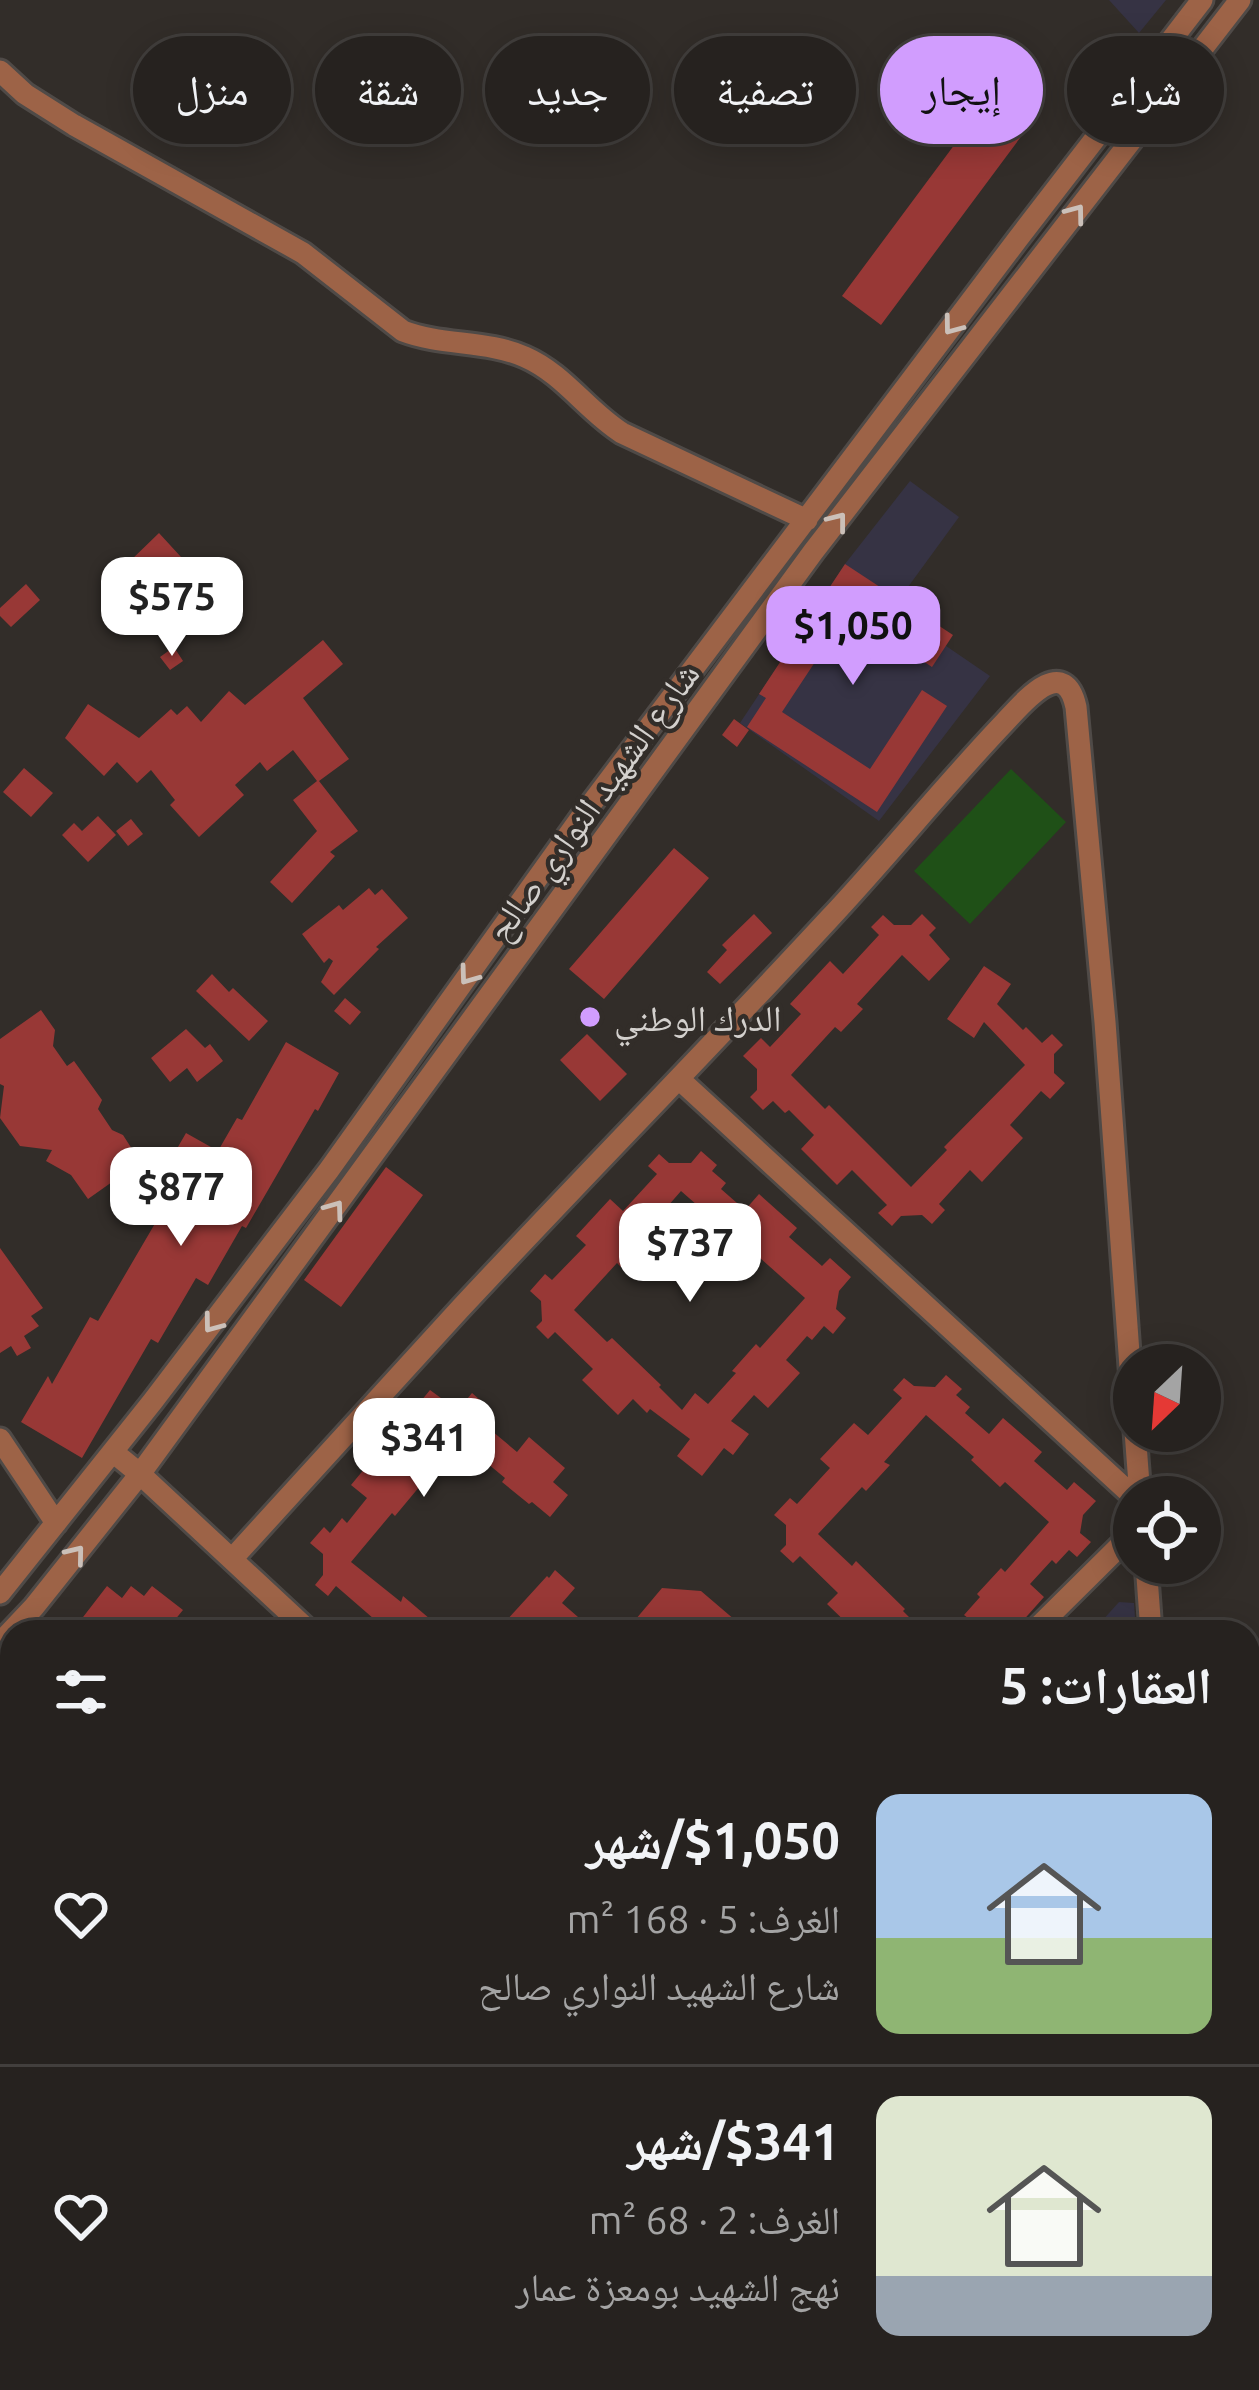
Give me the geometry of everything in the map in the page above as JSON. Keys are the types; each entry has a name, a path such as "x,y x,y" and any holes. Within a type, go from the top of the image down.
{"street":[{"name":"شارع الشهيد النواري صالح","path":"1,1589 113,1452 329,1170 582,816 1202,0"},
{"name":"شارع الشهيد النواري صالح","path":"22,1620 140,1474 813,552 1240,0"},
{"path":"0,71 25,94 74,124 303,253 404,331 519,354 550,370 597,416 622,433 807,520"},
{"path":"232,1559 832,917 1037,688 1052,683 1071,692 1076,707 1128,1344"},
{"path":"679,1079 1114,1476"},
{"path":"0,1438 56,1523"},
{"path":"113,1452 297,1620"},
{"path":"1045,1620 1113,1553"},
{"path":"1147,1584 1150,1620"}],"shaded area":[{"path":"1109,0 1166,0 1139,33"},
{"path":"910,481 959,517 892,609 990,676 879,821 740,723 845,564"},
{"path":"1119,1602 1134,1603 1135,1620 1103,1620"}],"green space":[{"path":"1011,769 1066,822 970,924 914,871"}],"building":[{"path":"955,144 1016,144 881,325 842,296"},
{"path":"159,533 181,557 164,575 148,560 133,591 118,584 128,563"},
{"path":"845,564 953,635 932,667 848,612 782,712 870,769 922,690 947,706 877,812 747,727 766,698 759,694"},
{"path":"26,584 40,600 11,627 0,616 0,608"},
{"path":"323,640 343,664 303,698 349,759 319,781 358,831 330,852 335,856 292,903 270,882 317,831 293,800 317,781 293,750 267,771 260,762 235,785 244,795 199,837 170,805 175,800 151,770 137,783 117,762 104,776 65,738 88,704 139,738 171,709 177,715 187,706 201,722 229,691 245,705"},
{"path":"174,647 183,661 170,670 160,657"},
{"path":"734,719 749,730 737,747 722,735"},
{"path":"24,768 53,793 31,817 3,792"},
{"path":"98,816 116,835 88,862 62,835 74,823 82,831"},
{"path":"131,819 143,834 128,846 116,831"},
{"path":"674,848 709,878 604,999 569,969"},
{"path":"369,888 375,895 382,889 408,918 334,995 321,982 333,961 329,958 324,963 302,934"},
{"path":"754,914 772,933 720,984 707,972 727,950 722,945"},
{"path":"922,914 936,928 929,935 950,959 929,981 902,955 857,1004 863,1009 841,1032 835,1027 791,1075 825,1109 829,1105 911,1187 1025,1065 984,1022 974,1038 947,1019 984,966 1011,984 997,1004 1023,1030 1026,1027 1042,1043 1052,1034 1063,1045 1054,1054 1054,1073 1065,1083 1050,1099 1041,1091 1010,1125 1023,1138 982,1182 970,1170 939,1204 945,1210 932,1224 922,1215 901,1216 892,1226 878,1213 887,1205 852,1170 837,1185 801,1149 814,1135 789,1110 785,1113 773,1101 763,1110 750,1097 757,1090 757,1069 743,1056 761,1038 770,1047 801,1014 790,1004 830,961 843,974 879,935 871,927 883,915 894,925 911,925"},
{"path":"212,974 268,1021 249,1041 196,991"},
{"path":"345,998 361,1012 350,1025 334,1011"},
{"path":"41,1010 55,1030 53,1046 67,1066 74,1061 102,1100 98,1109 132,1149 129,1170 88,1199 71,1175 46,1161 52,1150 20,1146 0,1118 4,1086 0,1084 0,1039"},
{"path":"186,1029 205,1048 210,1044 223,1061 197,1082 187,1068 170,1082 151,1058"},
{"path":"587,1034 627,1074 600,1101 560,1060"},
{"path":"286,1042 339,1073 208,1285 196,1278 158,1343 151,1339 82,1458 21,1422 48,1376 52,1384 90,1317 98,1321 167,1203 181,1211 201,1176 171,1159 186,1133 218,1151 237,1118 242,1120"},
{"path":"701,1151 717,1165 712,1171 726,1183 721,1189 745,1210 759,1194 797,1228 789,1237 822,1266 830,1258 851,1277 839,1291 836,1309 846,1318 833,1334 824,1326 812,1340 807,1336 786,1360 800,1373 768,1408 754,1395 731,1421 749,1434 733,1455 724,1448 702,1476 677,1456 690,1439 633,1399 618,1415 582,1380 593,1369 555,1332 548,1339 536,1327 542,1321 541,1301 530,1291 545,1274 552,1280 586,1245 576,1236 610,1199 623,1211 657,1174 648,1166 659,1154 669,1163 691,1163","holes":["681,1191 729,1233 726,1237 755,1263 760,1258 805,1298 760,1348 756,1344 708,1404 695,1393 682,1410 612,1338 607,1342 574,1310 617,1263 621,1267 645,1241 640,1238"]},
{"path":"386,1167 423,1195 341,1307 304,1280"},
{"path":"0,1248 43,1308 31,1316 39,1326 24,1336 31,1348 17,1356 11,1346 0,1353"},
{"path":"946,1375 962,1389 956,1395 970,1407 965,1413 989,1434 1003,1418 1042,1452 1034,1461 1067,1490 1074,1482 1096,1501 1083,1515 1080,1533 1091,1542 1077,1557 1069,1550 1056,1564 1052,1560 1030,1584 1044,1597 1024,1620 966,1620 964,1615 980,1597 977,1594 1001,1568 1005,1572 1049,1522 1005,1482 1000,1487 926,1415 884,1462 890,1465 818,1534 852,1566 856,1561 910,1618 844,1620 827,1604 838,1593 800,1556 793,1563 780,1551 786,1545 786,1525 774,1515 790,1498 797,1504 830,1468 820,1459 854,1423 868,1435 902,1398 893,1390 904,1378 914,1386 935,1387"},
{"path":"430,1390 445,1401 463,1404 472,1393 487,1406 481,1415 495,1427 492,1431 517,1452 529,1437 565,1468 553,1482 568,1495 550,1517 502,1482 505,1478 453,1435 415,1481 420,1486 351,1562 430,1619 373,1620 336,1586 328,1596 315,1585 323,1575 323,1554 310,1543 324,1527 330,1533 342,1518 347,1523 367,1498 351,1485 384,1445 393,1453 421,1419 412,1412"},
{"path":"555,1570 575,1588 562,1603 578,1617 575,1620 507,1620 547,1576"},
{"path":"107,1586 122,1598 131,1586 144,1596 152,1586 183,1610 175,1620 81,1620"},
{"path":"662,1588 701,1591 735,1620 635,1620"}],"place":[{"name":"الدرك الوطني","path":"590,1017"}]}
